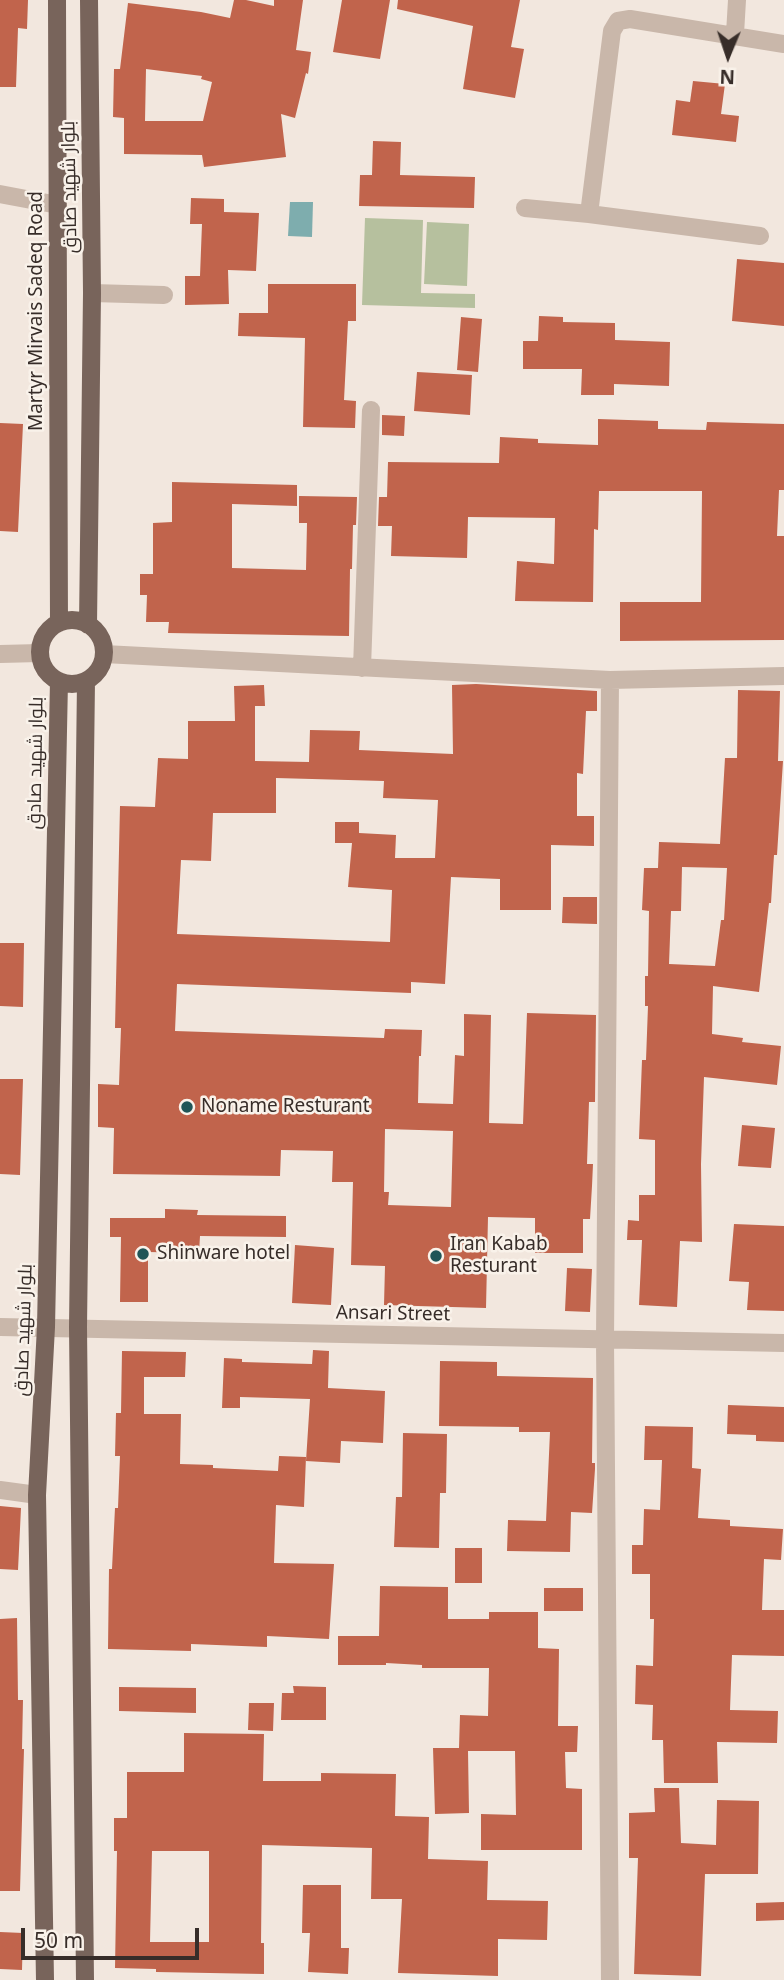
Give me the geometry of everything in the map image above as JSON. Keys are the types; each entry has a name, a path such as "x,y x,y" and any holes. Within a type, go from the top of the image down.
{"main road":[{"name":"Martyr Mirvais Sadeq Road","path":"57,0 60,623"},
{"name":"بلوار شهید صادق","path":"88,625 92,293 89,0"},
{"path":"74,620 88,625 100,637 104,654 98,670 86,681 59,681 43,664 40,653 45,635 60,623 74,620"},
{"name":"بلوار شهید صادق","path":"45,1980 37,1495 46,1327 59,681"},
{"path":"85,1980 78,1327 86,681"}],"street":[{"path":"735,34 737,0"},
{"path":"589,214 612,31 618,21 630,19 784,44"},
{"path":"0,194 58,205"},
{"path":"525,208 760,236"},
{"path":"92,293 164,295"},
{"path":"362,668 371,410"},
{"path":"0,654 40,653"},
{"path":"104,654 610,680 784,676"},
{"path":"610,680 605,1340 610,1980"},
{"name":"Ansari Street","path":"0,1326 784,1343"},
{"path":"0,1490 37,1495"}],"green space":[{"path":"365,218 423,220 421,293 475,294 475,308 362,305"},
{"path":"427,222 469,224 467,286 424,284"}],"water":[{"path":"290,202 313,202 312,237 288,236"}],"building":[{"path":"0,0 28,0 27,29 18,28 16,87 0,87"},
{"path":"234,0 274,6 274,0 303,0 296,50 311,52 308,74 306,73 295,118 281,114 286,157 204,167 202,155 124,154 124,118 113,117 114,69 120,69 128,3 230,18","holes":["146,69 202,76 201,79 212,82 203,121 145,121"]},
{"path":"342,0 390,0 380,59 333,52"},
{"path":"398,0 520,0 511,47 524,49 515,98 463,89 473,26 397,9"},
{"path":"693,81 725,84 721,114 739,116 736,142 672,135 676,100 690,102"},
{"path":"373,141 401,142 400,175 475,177 474,208 359,206 360,175 372,175"},
{"path":"191,198 224,199 224,212 259,213 256,271 228,270 229,304 185,305 185,276 200,276 202,224 190,224"},
{"path":"737,259 784,263 784,326 732,321"},
{"path":"268,284 356,284 356,321 348,321 344,400 356,401 355,428 303,427 305,338 238,336 239,313 268,313"},
{"path":"539,316 563,317 563,322 615,323 615,340 670,342 669,386 614,384 614,395 581,395 582,369 523,369 523,341 538,341"},
{"path":"461,317 482,319 478,372 457,370"},
{"path":"417,372 472,375 470,415 414,411"},
{"path":"382,415 405,416 404,436 382,435"},
{"path":"598,419 658,421 658,429 706,430 707,422 784,424 784,490 779,490 777,536 784,536 784,640 620,641 620,602 701,602 702,491 599,491 598,530 594,529 593,602 515,601 517,561 554,564 555,518 468,517 467,558 391,556 392,526 378,526 379,497 387,497 388,462 499,463 500,437 538,439 538,443 598,445"},
{"path":"0,423 23,424 18,532 0,531"},
{"path":"172,482 297,485 297,506 232,504 232,568 306,570 307,523 299,523 299,496 357,497 350,569 349,636 168,633 169,622 146,622 147,595 140,595 140,574 153,574 153,523 172,522"},
{"path":"264,685 265,706 255,706 255,761 309,762 310,730 360,731 359,750 453,754 452,685 597,691 597,711 586,711 583,774 577,773 577,816 594,816 594,846 551,845 551,910 500,910 500,879 451,877 445,984 411,982 411,993 177,984 175,1031 384,1038 385,1029 422,1030 418,1103 453,1104 455,1055 464,1056 464,1014 491,1015 489,1123 523,1124 527,1013 596,1015 595,1102 589,1102 587,1164 593,1164 592,1186 590,1219 583,1219 583,1253 535,1253 535,1218 488,1217 486,1308 384,1305 385,1266 351,1265 353,1182 332,1182 333,1151 281,1150 280,1176 113,1174 114,1128 98,1127 98,1084 119,1085 121,1028 115,1028 120,806 155,807 158,758 188,759 188,721 235,721 234,686","holes":["276,778 384,781 383,798 438,800 435,858 395,858 396,835 359,833 359,822 335,822 335,843 352,843 348,887 392,890 390,942 177,934 181,860 211,861 213,813 276,813","385,1129 453,1131 451,1207 388,1205 389,1192 384,1192"]},
{"path":"738,690 780,691 778,761 783,761 777,855 774,855 771,903 759,992 713,986 712,1034 743,1038 742,1042 781,1046 777,1085 704,1077 702,1242 680,1241 677,1307 639,1305 642,1240 627,1240 628,1220 639,1221 639,1195 655,1195 655,1140 639,1139 642,1060 646,1060 648,1006 645,1006 645,976 648,976 649,911 642,910 644,868 658,868 659,842 720,844 725,758 737,758","holes":["682,867 727,868 724,920 721,920 715,966 669,964 671,911 681,911"]},
{"path":"563,897 597,897 597,924 562,923"},
{"path":"0,943 24,943 23,1007 0,1006"},
{"path":"0,1079 23,1079 20,1175 0,1174"},
{"path":"742,1125 775,1128 771,1168 738,1166"},
{"path":"165,1209 198,1210 197,1215 286,1216 286,1237 200,1236 199,1253 148,1252 148,1302 120,1302 121,1237 110,1237 110,1218 165,1218"},
{"path":"734,1224 784,1226 784,1311 747,1310 749,1282 729,1281"},
{"path":"295,1245 334,1248 331,1305 292,1303"},
{"path":"567,1268 592,1269 590,1312 565,1311"},
{"path":"313,1350 329,1351 328,1388 385,1391 383,1443 341,1441 340,1463 306,1461 310,1399 240,1397 240,1408 222,1408 224,1358 242,1359 242,1362 312,1364"},
{"path":"122,1351 186,1352 185,1377 144,1377 144,1414 181,1414 180,1464 278,1471 279,1456 306,1457 304,1507 276,1505 274,1563 334,1564 329,1639 267,1636 267,1647 191,1644 191,1651 108,1649 109,1569 112,1569 115,1508 118,1508 120,1456 115,1456 116,1413 121,1413"},
{"path":"440,1361 497,1362 497,1376 593,1378 592,1463 595,1463 595,1469 592,1513 571,1512 570,1552 507,1551 508,1520 546,1521 550,1432 519,1432 519,1427 439,1426"},
{"path":"728,1405 784,1407 784,1442 756,1441 756,1435 727,1434"},
{"path":"645,1426 693,1427 692,1468 701,1469 698,1518 730,1520 730,1526 783,1529 781,1560 764,1559 762,1610 784,1610 784,1656 732,1655 730,1710 778,1711 777,1743 717,1742 718,1783 664,1783 663,1740 652,1740 653,1705 635,1704 636,1665 653,1666 654,1619 650,1619 650,1574 632,1574 632,1545 643,1545 644,1509 660,1510 662,1460 644,1460"},
{"path":"403,1433 447,1434 446,1493 440,1493 439,1548 394,1547 396,1497 402,1497"},
{"path":"0,1506 21,1508 18,1570 0,1569"},
{"path":"455,1548 482,1548 482,1583 455,1583"},
{"path":"380,1586 448,1587 448,1619 489,1619 489,1612 538,1612 538,1648 559,1649 558,1726 578,1726 577,1752 565,1752 566,1788 582,1789 582,1850 481,1850 481,1814 516,1815 515,1751 468,1751 469,1813 435,1814 433,1748 459,1748 460,1715 488,1716 489,1668 422,1668 422,1665 386,1663 338,1665 338,1636 379,1636"},
{"path":"544,1588 583,1588 583,1611 544,1611"},
{"path":"17,1618 18,1700 23,1700 24,1749 20,1891 0,1891 0,1619"},
{"path":"293,1686 326,1687 326,1720 281,1720 282,1693 294,1693"},
{"path":"119,1687 196,1688 196,1713 119,1711"},
{"path":"249,1703 274,1703 273,1731 248,1730"},
{"path":"184,1733 264,1734 263,1781 321,1781 321,1773 396,1774 395,1816 429,1817 428,1859 488,1861 487,1900 548,1901 547,1940 498,1939 498,1976 398,1973 402,1899 371,1899 372,1848 262,1845 261,1943 264,1943 264,1974 156,1972 156,1969 115,1968 117,1851 114,1851 114,1818 127,1818 127,1772 184,1772","holes":["152,1851 209,1851 209,1942 150,1942"]},
{"path":"654,1788 679,1788 681,1843 716,1845 717,1800 759,1801 758,1874 705,1874 701,1976 634,1974 638,1858 629,1858 629,1813 655,1812"},
{"path":"303,1885 341,1885 341,1948 349,1948 348,1974 308,1972 310,1933 302,1933"},
{"path":"784,1902 784,1920 756,1921 756,1903"},
{"path":"0,1932 23,1933 22,1970 0,1969"}],"place":[{"name":"Noname Resturant","path":"187,1107"},
{"name":"Shinware hotel","path":"143,1254"},
{"name":"Iran Kabab Resturant","path":"436,1256"}]}
